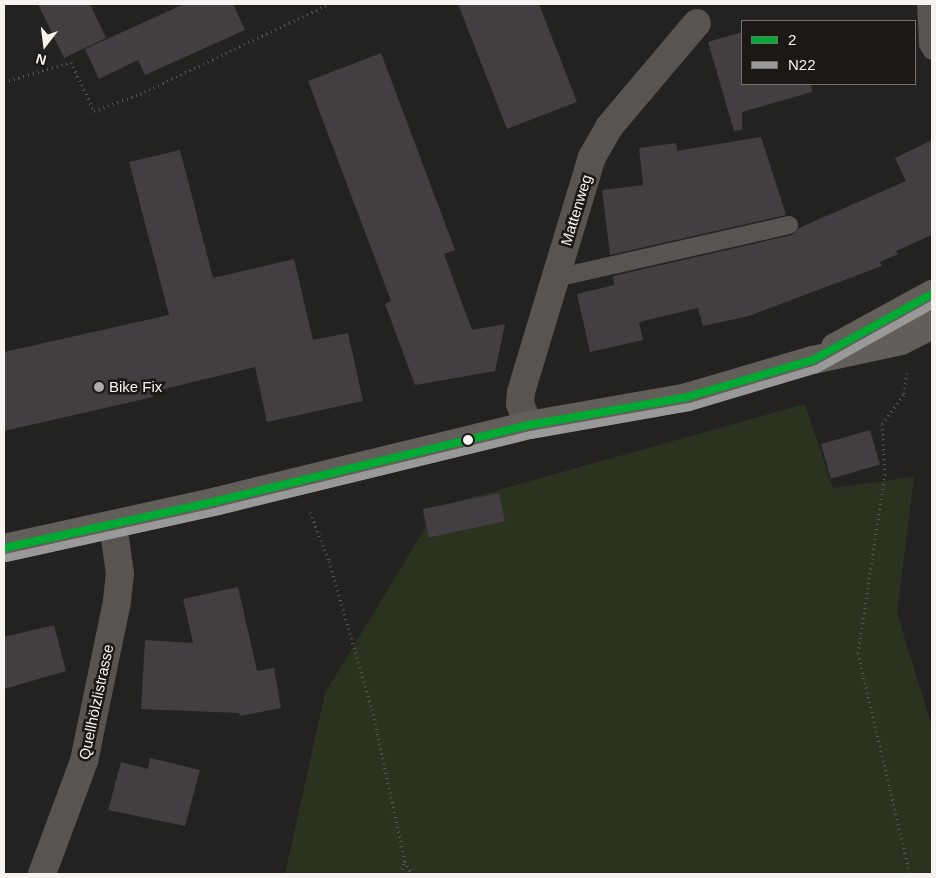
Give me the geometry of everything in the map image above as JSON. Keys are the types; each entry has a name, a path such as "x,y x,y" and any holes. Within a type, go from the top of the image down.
{"main road":[{"path":"813,360 932,294"},
{"path":"4,548 529,425 687,397 813,360 901,340 932,325"}],"street":[{"name":"Mattenweg","path":"529,425 520,404 521,392 592,157 609,127 697,23"},
{"name":"Quellhölzlistrasse","path":"42,874 84,761 117,601 120,574 113,524"}],"lane":[{"path":"926,4 928,44 932,51"},
{"path":"556,278 789,225"}],"path":[{"path":"4,82 71,62 94,111 140,94 329,4"},
{"path":"908,363 904,395 882,424 885,474 858,653 910,874"},
{"path":"304,477 311,514 329,561 372,709 405,861 412,874"},
{"path":"401,874 405,861"}],"green space":[{"path":"805,404 833,488 914,477 897,613 932,727 932,874 285,874 325,693 438,507"}],"building":[{"path":"38,4 90,4 106,38 64,58"},
{"path":"184,4 233,4 245,30 145,75 138,60 99,79 85,49"},
{"path":"458,4 539,4 577,102 507,129"},
{"path":"741,32 741,85 811,85 812,92 742,112 742,130 734,131 708,42"},
{"path":"381,53 455,250 444,254 472,330 505,324 495,371 415,385 385,304 391,301 308,81"},
{"path":"761,137 786,215 610,255 602,190 643,185 639,148 676,143 677,151"},
{"path":"932,140 932,235 896,251 898,254 880,262 882,266 749,316 703,326 698,308 639,322 643,340 590,352 577,294 614,285 613,276 792,235 799,228 906,181 895,158"},
{"path":"180,150 213,278 294,259 313,340 348,333 363,401 267,422 255,367 152,392 153,397 4,431 4,352 169,315 129,162"},
{"path":"870,430 880,465 831,479 821,444"},
{"path":"499,493 505,521 429,538 423,509"},
{"path":"238,587 257,671 274,668 281,708 240,716 239,713 141,709 145,640 193,643 183,599"},
{"path":"54,625 66,671 4,689 4,637"},
{"path":"150,758 200,770 185,826 108,810 121,762 148,769"}],"transit line":[{"name":"2","path":"4,548 217,501 529,425 687,397 813,360 932,294"},
{"name":"N22","path":"6,558 219,511 531,435 690,407 817,369 932,305"}],"place":[{"name":"Bike Fix","path":"99,387"}]}
